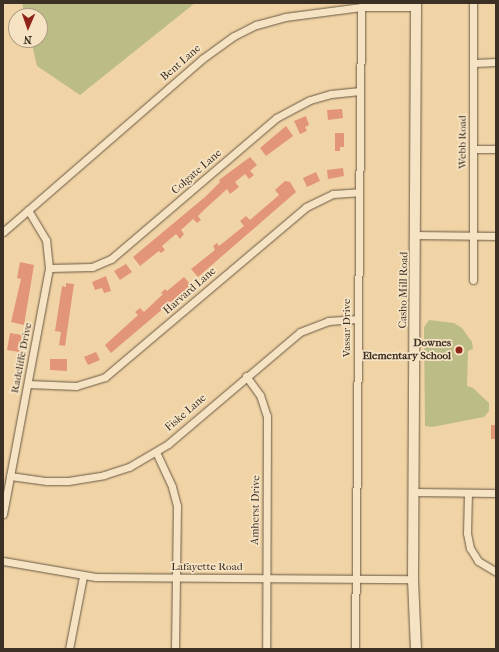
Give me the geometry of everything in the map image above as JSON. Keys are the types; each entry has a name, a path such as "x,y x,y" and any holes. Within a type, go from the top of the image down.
{"street":[{"name":"Webb Road","path":"473,3 475,63 473,280"},
{"name":"Bent Lane","path":"3,232 202,59 234,36 274,19 361,7 416,5"},
{"name":"Casho Mill Road","path":"416,5 416,235 413,579 416,649"},
{"name":"Vassar Drive","path":"355,649 361,7"},
{"path":"475,63 496,62"},
{"name":"Colgate Lane","path":"49,268 92,267 111,259 276,118 310,100 331,94 360,91"},
{"path":"474,149 496,149"},
{"name":"Harvard Lane","path":"28,384 76,386 105,377 306,207 334,194 359,192"},
{"name":"Radcliffe Drive","path":"3,514 49,268 46,240 28,210"},
{"path":"416,235 496,236"},
{"name":"Fiske Lane","path":"10,476 52,482 92,478 123,469 156,452 290,339 310,327 328,321 358,319"},
{"name":"Amherst Drive","path":"246,376 264,402 268,416 266,649"},
{"path":"156,452 169,478 177,506 175,649"},
{"path":"414,492 496,493"},
{"path":"468,493 467,533 470,548 478,561 496,572"},
{"name":"Lafayette Road","path":"3,561 84,576 413,579"},
{"path":"69,649 84,576"}],"green space":[{"path":"22,3 195,3 80,95 37,66 33,48 48,48 48,8 23,8"},
{"path":"429,320 454,323 462,328 472,342 473,349 468,351 467,386 473,388 489,403 489,411 484,417 432,427 425,426 424,327"}],"building":[{"path":"342,109 343,118 328,120 327,110"},
{"path":"306,116 309,125 305,127 307,131 300,134 294,121"},
{"path":"286,126 293,136 266,156 260,148"},
{"path":"335,133 344,133 344,147 340,147 340,151 335,151"},
{"path":"250,157 257,165 250,171 254,175 249,179 245,174 235,182 239,187 230,194 227,189 198,216 201,220 197,223 193,219 181,230 184,234 180,239 176,234 162,246 165,250 161,253 159,251 140,266 133,257 205,197 220,182 219,180"},
{"path":"343,168 344,176 328,179 327,170"},
{"path":"316,172 320,181 307,187 303,178"},
{"path":"285,181 290,182 296,192 198,277 191,269 215,250 213,246 217,243 219,246 244,226 240,221 246,216 250,220 279,195 275,190"},
{"path":"20,262 34,265 24,325 11,322 21,279 17,278"},
{"path":"126,264 132,272 120,280 114,271"},
{"path":"106,276 111,291 104,293 102,288 95,290 92,282"},
{"path":"184,277 191,285 111,353 105,345 138,315 135,312 140,308 144,312 163,294 161,293 165,289 167,291"},
{"path":"66,283 74,284 65,346 59,345 61,332 55,331 62,286 66,287"},
{"path":"10,333 22,335 19,352 7,350"},
{"path":"96,352 100,360 88,365 84,357"},
{"path":"50,359 67,359 67,371 50,370"},
{"path":"491,425 496,425 496,439 491,439"}],"place":[{"name":"Downes Elementary School","path":"459,350"}]}
